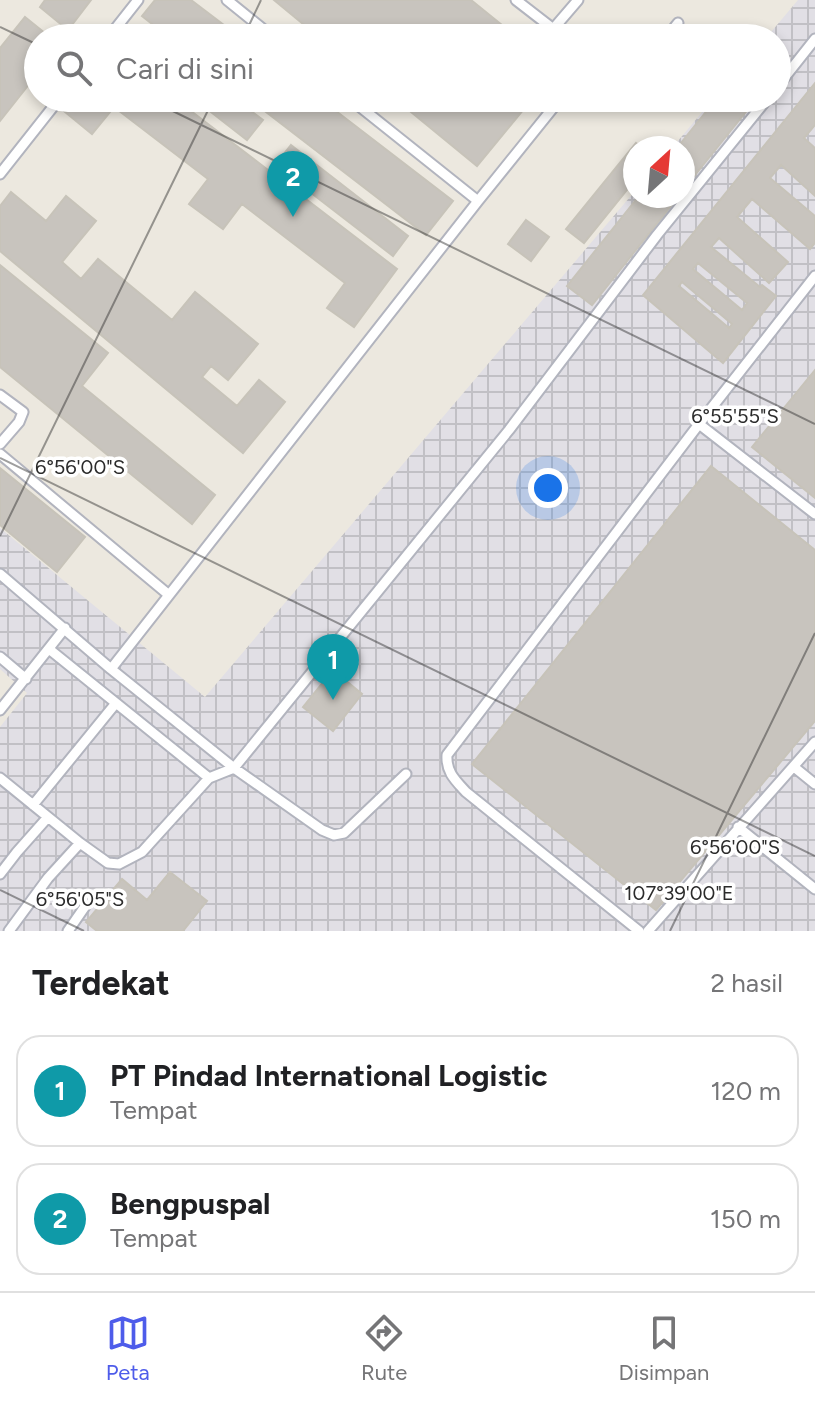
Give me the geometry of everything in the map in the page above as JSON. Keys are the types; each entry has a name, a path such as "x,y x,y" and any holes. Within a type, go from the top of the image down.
{"lane":[{"path":"119,24 138,0"},
{"path":"227,0 257,24"},
{"path":"516,0 549,24"},
{"path":"557,24 578,0"},
{"path":"791,69 815,39"},
{"path":"0,174 49,112"},
{"path":"367,112 478,201"},
{"path":"111,669 550,112"},
{"path":"0,778 108,863 119,864 142,852 209,778 234,768 509,430 657,235 757,112"},
{"path":"639,931 466,792 449,774 447,755 815,276"},
{"path":"0,395 23,412 19,422 0,444"},
{"path":"699,424 815,514"},
{"path":"0,454 169,595"},
{"path":"0,574 234,768 322,830 334,835 344,833 406,774"},
{"path":"0,710 65,628"},
{"path":"49,649 209,778"},
{"path":"0,657 26,679"},
{"path":"33,805 116,703"},
{"path":"648,931 815,742"},
{"path":"794,767 815,784"},
{"path":"0,874 48,817"},
{"path":"738,827 815,889"},
{"path":"9,931 48,878 80,843"},
{"path":"68,931 86,905"}],"shaded area":[{"path":"798,0 815,0 815,931 0,931 0,727 27,693 0,669 0,528 205,697 623,205 623,208 695,208 695,136 682,136 702,112 791,112 791,24 778,24"}],"building":[{"path":"45,0 91,0 73,24 61,24 40,7"},
{"path":"155,0 191,0 223,24 152,24 142,16"},
{"path":"274,0 471,0 501,24 303,24"},
{"path":"25,17 34,24 24,24 24,91 0,121 0,48"},
{"path":"815,83 815,125 804,138 815,148 815,196 781,165 770,178 815,216 815,243 810,249 752,199 737,217 788,262 769,283 719,238 711,247 760,287 762,285 776,296 723,363 643,295","holes":["698,263 747,303 742,310 693,269","682,282 732,324 729,328 679,286"]},
{"path":"65,112 110,112 92,134"},
{"path":"121,112 192,112 397,269 354,327 327,308 345,283 242,204 223,229 189,204 208,179"},
{"path":"211,112 252,112 263,120 247,140"},
{"path":"266,112 337,112 453,201 426,235"},
{"path":"411,112 521,112 477,166"},
{"path":"706,112 746,112 695,175 695,136 687,136"},
{"path":"291,145 408,236 393,256 275,165"},
{"path":"623,159 623,195 584,243 566,229"},
{"path":"11,192 46,221 66,196 96,221 62,262 81,279 98,259 172,320 195,292 258,344 228,380 211,366 202,377 237,406 259,380 285,402 243,453 0,251 0,206"},
{"path":"629,208 669,208 592,305 567,286"},
{"path":"526,220 549,237 531,261 508,244"},
{"path":"0,265 108,353 82,386 215,495 192,524 0,367"},
{"path":"815,370 815,498 752,447"},
{"path":"711,466 815,550 815,721 656,910 472,764"},
{"path":"0,468 85,537 57,572 0,525"},
{"path":"333,670 362,694 333,731 303,707"},
{"path":"170,872 207,901 183,931 97,931 86,922 122,879 147,900"}],"place":[{"name":"Bengpuspal","path":"293,217"},
{"name":"PT Pindad International Logistic","path":"333,700"}]}
